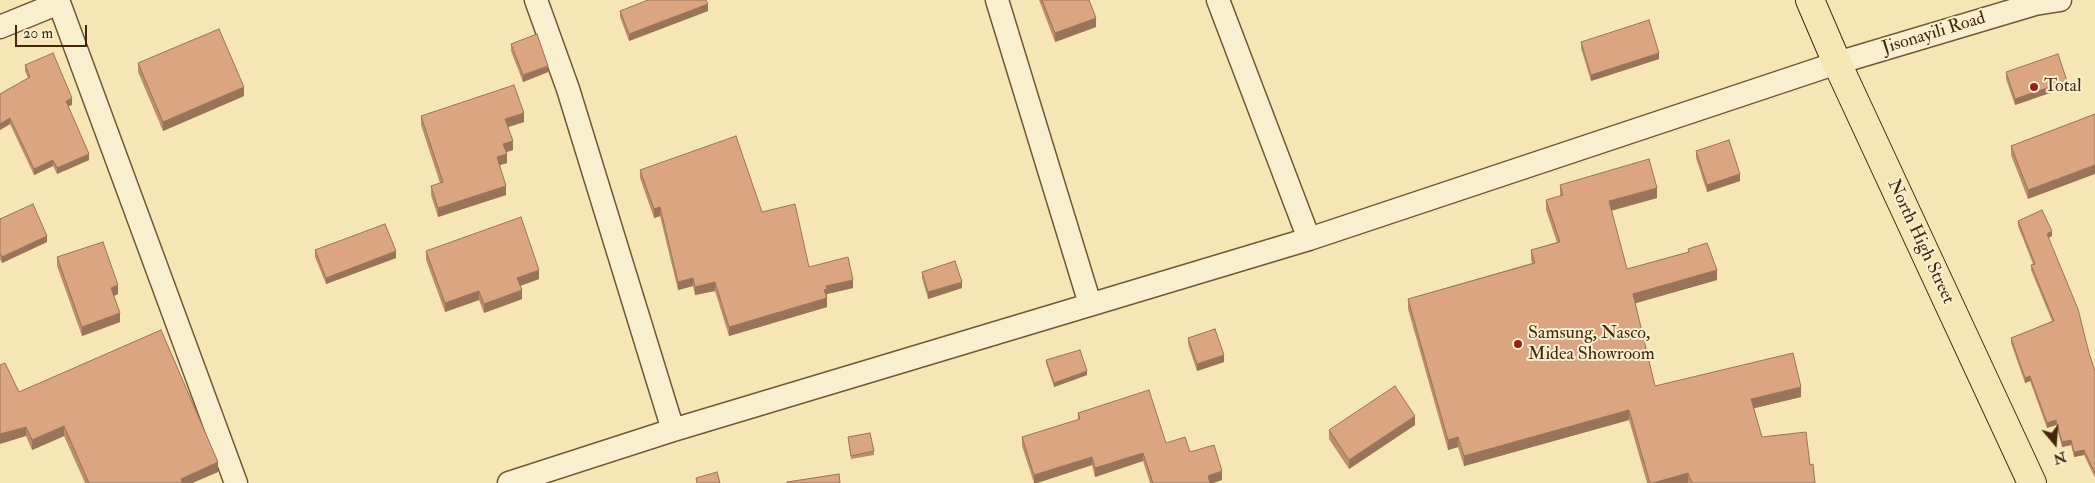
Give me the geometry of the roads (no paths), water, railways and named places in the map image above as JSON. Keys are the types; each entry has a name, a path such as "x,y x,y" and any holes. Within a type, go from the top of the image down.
{"highway":[{"name":"North High Street","path":"1810,0 1837,63 2032,483"}],"street":[{"path":"536,0 568,89 673,430"},
{"path":"997,0 1090,304"},
{"path":"1218,0 1309,239"},
{"name":"Jisonayili Road","path":"509,483 673,430 1309,239 1837,63 2035,4 2060,0"},
{"path":"0,27 58,1 236,483"}],"place":[{"name":"Total","path":"2034,87"},
{"name":"Samsung, Nasco, Midea Showroom","path":"1518,344"}]}
